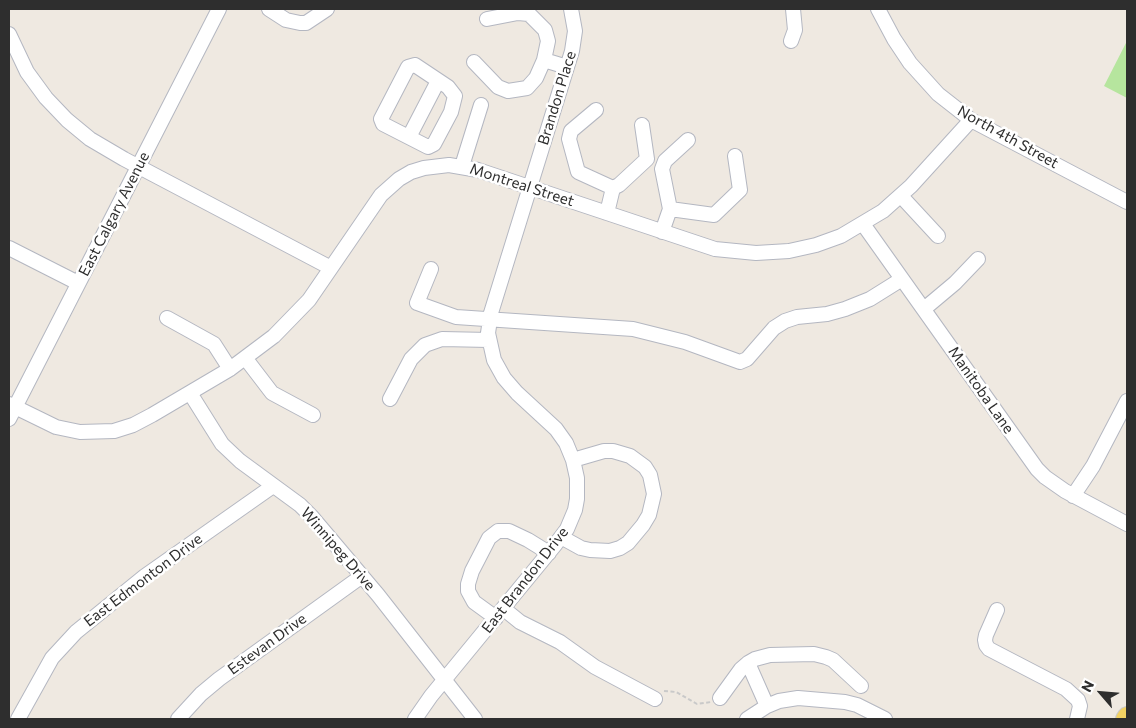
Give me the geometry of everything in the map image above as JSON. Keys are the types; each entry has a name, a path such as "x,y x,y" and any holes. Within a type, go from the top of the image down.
{"street":[{"name":"East Calgary Avenue","path":"11,410 219,9"},
{"path":"257,9 271,11 292,22 300,23 306,22 328,9"},
{"name":"Brandon Place","path":"530,187 574,42 575,31 571,9"},
{"path":"791,40 795,30 793,9"},
{"name":"North 4th Street","path":"878,9 888,28 919,74 938,94 971,120 1127,202"},
{"path":"474,62 498,87 508,91 527,88 536,78 544,60 548,41 545,30 529,14 518,13 487,19"},
{"path":"9,34 27,72 56,109 90,139 138,167 331,268"},
{"path":"544,60 567,67"},
{"path":"415,65 456,96 451,112 434,144 428,147 384,124 381,119 408,67 415,65"},
{"path":"409,137 438,81"},
{"path":"462,166 481,105"},
{"path":"596,110 571,131 569,139 578,172 613,188"},
{"name":"Montreal Street","path":"11,410 63,429 105,432 133,425 230,369 246,359 287,325 309,300 374,205 389,187 411,172 431,167 462,166 715,249 756,253 789,251 816,246 841,236 883,211 901,196 971,120"},
{"path":"607,213 613,188 619,185 647,159 642,125"},
{"path":"662,232 670,209 662,169 665,161 688,140"},
{"path":"428,147 431,167"},
{"path":"670,209 689,210 709,216 714,215 740,190 735,156"},
{"name":"East Brandon Drive","path":"415,719 444,680 500,614 561,537 572,520 577,498 577,478 573,460 562,436 504,378 494,360 489,340 489,320 530,187"},
{"path":"901,196 938,236"},
{"name":"Manitoba Lane","path":"863,224 1030,460 1045,477 1073,496 1127,524"},
{"path":"9,248 78,284"},
{"path":"924,309 955,284 978,259"},
{"path":"431,269 417,303 456,317 633,329 684,342 735,362 747,359 774,328 785,321 797,317 827,314 845,309 878,295 902,279"},
{"path":"167,318 214,344 230,369"},
{"path":"390,399 411,359 425,345 442,339 489,340"},
{"path":"246,359 272,393 313,415"},
{"name":"Winnipeg Drive","path":"190,392 222,444 240,461 300,505 312,517 362,576 475,719"},
{"path":"1073,496 1093,466 1127,401"},
{"path":"561,537 581,548 590,550 610,551 620,548 628,543 643,525 654,494 650,476 645,467 630,456 613,451 604,451 573,460"},
{"name":"East Edmonton Drive","path":"18,719 52,658 76,632 145,576 273,486"},
{"path":"548,554 532,542 509,531 498,531 489,538 472,571 468,591 474,602 560,642 594,668 655,699"},
{"name":"Estevan Drive","path":"178,719 219,678 362,576"},
{"path":"997,610 986,634 986,645 989,649 1066,689 1078,700 1079,713 1077,719"},
{"path":"720,698 741,669 755,659 770,655 820,655 833,660 861,686"},
{"path":"748,663 767,706"},
{"path":"747,719 767,706 786,699 798,698 845,702 857,705 885,719"}],"path":[{"path":"655,699 659,694 667,691 676,692 697,704 720,698"}],"green space":[{"path":"1127,41 1127,98 1104,86"}]}
